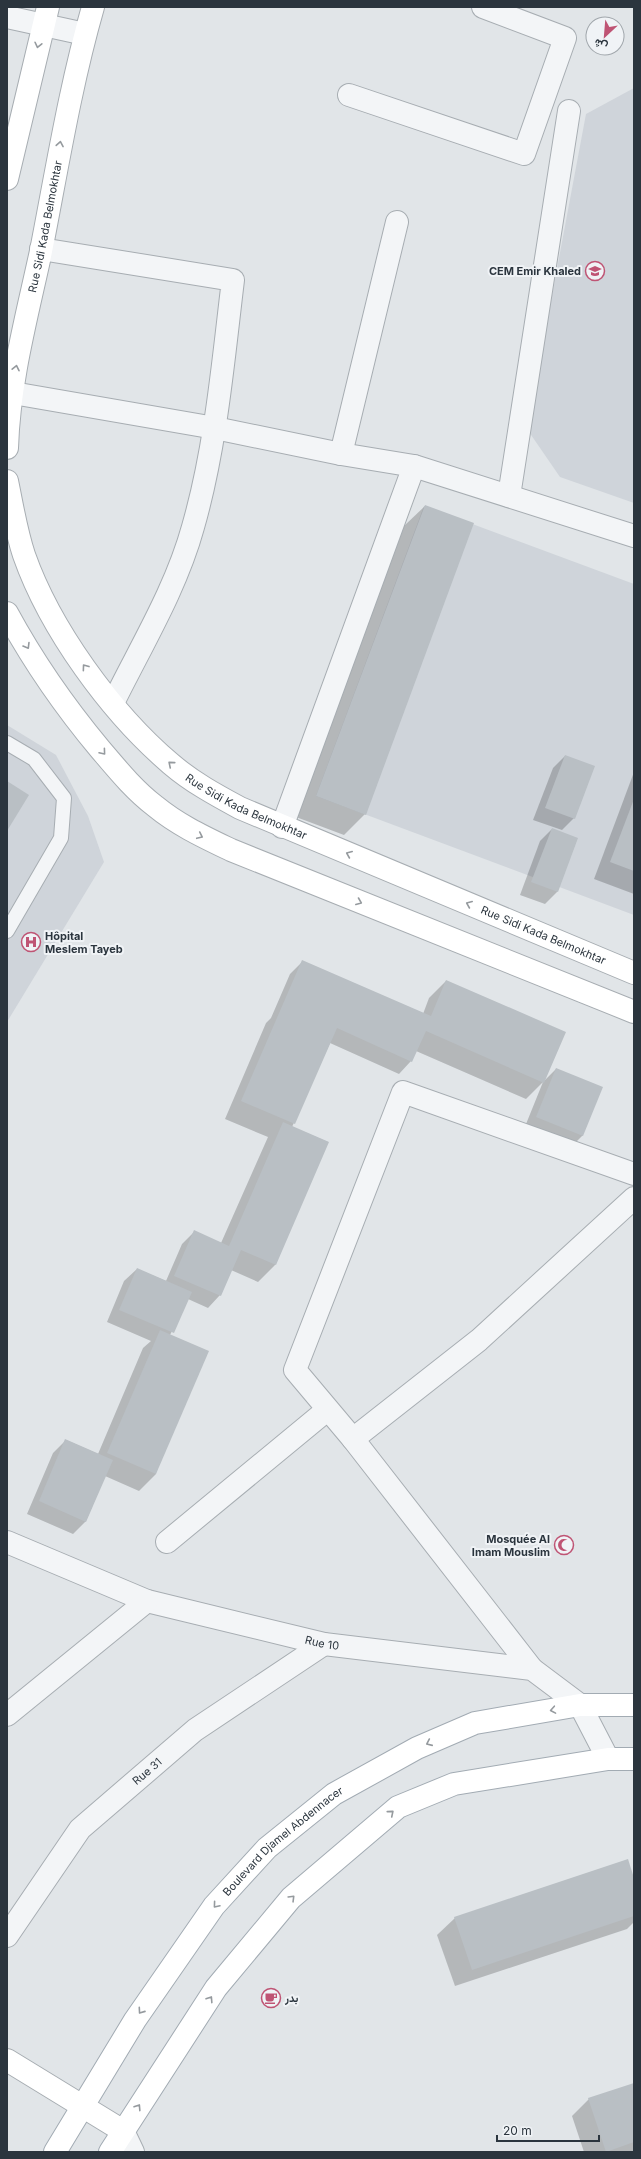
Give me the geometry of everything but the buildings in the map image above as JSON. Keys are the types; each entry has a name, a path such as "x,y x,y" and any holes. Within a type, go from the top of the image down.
{"main road":[{"name":"Rue Sidi Kada Belmokhtar","path":"7,448 9,392 41,249 62,131 85,34 93,7"},
{"path":"7,179 45,16"},
{"name":"Rue Sidi Kada Belmokhtar","path":"7,481 15,522 24,555 43,598 64,638 112,703 149,744 172,765 200,786 240,808 282,827 634,973"},
{"path":"7,613 42,672 85,731 122,775 154,806 190,831 231,850 634,1012"},
{"name":"Boulevard Djamel Abdennacer","path":"55,2152 135,2020 214,1906 273,1843 334,1794 417,1748 475,1723 580,1705 634,1704"},
{"path":"110,2152 216,1988 291,1898 398,1807 454,1784 608,1759 634,1759"},
{"path":"7,2060 123,2131"}],"street":[{"path":"349,95 524,154 565,38 483,7"},
{"path":"7,17 45,16 85,34"},
{"path":"509,496 569,111"},
{"path":"341,454 397,222"},
{"path":"41,249 233,280 215,428 193,528 173,581 112,703"},
{"path":"9,392 215,428 341,454 414,466 634,536"},
{"path":"282,827 414,466"},
{"path":"608,1759 580,1705 532,1669 353,1439 294,1370 403,1092 634,1174"},
{"path":"353,1439 479,1340 634,1198"},
{"path":"167,1542 327,1410"},
{"name":"Rue 10","path":"7,1542 147,1600 324,1644 532,1669"},
{"path":"7,1715 147,1600"},
{"name":"Rue 31","path":"7,1936 80,1829 195,1730 324,1644"},
{"path":"123,2131 133,2152"}],"lane":[{"path":"7,743 34,759 64,798 60,838 7,931"}],"shaded area":[{"name":"CEM Emir Khaled","path":"634,88 634,503 560,477 527,429 586,114"},
{"path":"424,506 634,584 634,915 316,796"},
{"name":"Hôpital Meslem Tayeb","path":"7,725 56,755 88,816 104,862 7,1022"}],"place":[{"name":"CEM Emir Khaled","path":"595,271"},
{"name":"Hôpital Meslem Tayeb","path":"31,942"},
{"name":"Mosquée Al Imam Mouslim","path":"564,1545"},
{"name":"بدر","path":"271,1998"}]}
